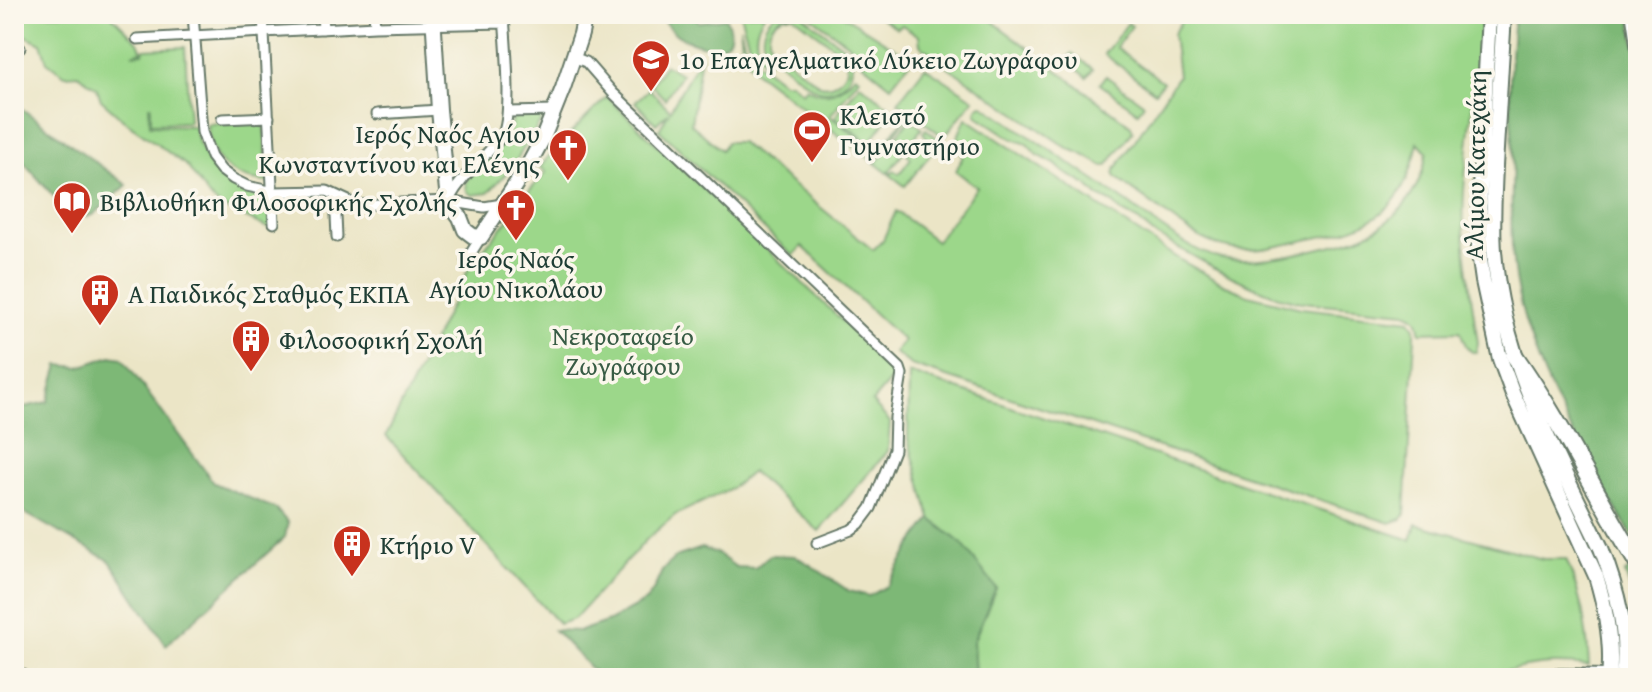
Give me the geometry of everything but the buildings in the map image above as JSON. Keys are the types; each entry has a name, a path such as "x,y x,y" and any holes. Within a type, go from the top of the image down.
{"highway":[{"path":"1514,355 1530,377 1638,564"},
{"path":"1537,678 1606,678"}],"main road":[{"path":"433,19 448,201 467,232 481,237 543,138 581,34 585,14"},
{"name":"Αλίμου Κατεχάκη","path":"1489,14 1479,208 1479,253 1483,281 1500,359 1513,394 1596,576 1608,630 1610,666 1606,678"},
{"name":"Αλίμου Κατεχάκη","path":"1504,14 1493,209 1494,252 1501,297 1514,355 1534,407 1601,548 1617,592 1623,628 1623,678"},
{"path":"14,673 24,678"}],"street":[{"path":"193,14 202,132 211,157 233,179 247,186 274,192 327,191 357,205 448,201 484,207 502,204"},
{"path":"263,14 274,223"},
{"path":"322,14 323,29"},
{"path":"374,14 375,26"},
{"path":"1631,14 1638,59"},
{"path":"137,39 375,26 433,19 504,18 508,112 504,134 458,183 448,201"},
{"path":"573,57 586,62 613,93 900,368 902,374 895,417 894,450 871,508 851,530 817,543"},
{"path":"377,114 439,110"},
{"path":"508,112 554,111"},
{"path":"222,119 269,117"},
{"path":"335,195 337,237"},
{"path":"466,261 481,237"}],"green space":[{"path":"14,14 110,14 138,42 142,51 132,54 143,53 144,49 185,47 189,122 151,123 149,106 150,125 194,126 204,155 218,176 240,189 270,195 270,229 220,206 209,197 187,166 125,121 101,100 97,88 78,74 65,75 47,62 41,43 14,30"},
{"path":"658,14 693,14 699,22 726,18 730,37 726,43 713,47 688,41 668,27"},
{"path":"740,14 765,14 756,36 760,52 764,58 770,59 766,63 751,51"},
{"path":"775,14 801,14 849,51 852,66 847,80 834,90 822,91 792,72 767,51 763,41 765,26","holes":["784,16 793,16 846,56 847,69 836,83 820,85 772,48 769,38 772,25"]},
{"path":"808,14 841,14 912,59 891,86 859,60 853,48"},
{"path":"875,14 983,14 1131,126 1133,131 1107,166 1103,166 1069,149 955,72 920,45 919,36 902,25 897,28"},
{"path":"1186,14 1482,14 1463,210 1467,267 1478,343 1476,352 1466,346 1460,331 1420,332 1417,319 1406,312 1279,297 1220,271 1152,233 1087,185 1036,154 1027,144 1013,139 978,116 978,107 985,106 1172,235 1196,249 1221,258 1265,259 1341,243 1374,230 1399,211 1417,185 1423,169 1427,152 1418,142 1403,188 1378,215 1343,231 1261,249 1233,249 1205,240 1116,177 1116,169 1178,76 1173,34"},
{"path":"1514,14 1631,14 1638,60 1638,546 1585,456 1553,393 1527,328 1518,294 1511,224 1513,154 1510,78"},
{"path":"1128,23 1132,26 1116,47 1163,82 1155,92 1104,54"},
{"path":"740,27 750,57 802,92 806,87 820,93 833,92 855,75 859,78 830,116 872,148 876,143 883,147 902,121 897,116 901,110 908,116 874,161 876,163 910,119 922,128 889,172 891,174 894,171 899,174 911,158 907,154 911,149 916,152 927,137 923,133 926,129 941,141 905,186 756,72 742,53"},
{"path":"1072,53 1093,69 1087,77 1066,60"},
{"path":"701,55 691,124 721,150 727,142 740,142 873,250 883,240 896,211 936,241 977,187 956,171 963,156 955,143 966,118 1180,260 1231,288 1301,308 1410,320 1415,327 1415,336 1405,514 1402,519 1390,523 911,365 894,352 904,341 802,246 793,256 659,130 669,112 656,124 635,102 649,89 670,110"},
{"path":"665,65 681,74 665,99 651,85"},
{"path":"925,67 974,99 944,137 898,102"},
{"path":"1106,76 1144,104 1138,112 1100,84"},
{"path":"860,84 894,110 869,143 835,117"},
{"name":"Νεκροταφείο Ζωγράφου","path":"607,97 897,373 872,402 890,422 888,451 819,531 752,472 730,489 675,515 647,539 574,619 559,624 386,436 471,264 509,219 506,217 546,172 540,167"},
{"path":"14,103 127,185 93,215 86,217 63,207 14,151"},
{"path":"542,115 512,167 488,193 472,195 467,191 468,178 509,135 512,116"},
{"path":"264,121 268,182 233,173 225,166 212,148 207,124"},
{"path":"111,356 122,358 214,483 276,509 288,523 285,537 166,645 110,561 14,507 14,409 48,402 59,365 80,367"},
{"path":"909,373 1411,540 1416,524 1543,559 1566,559 1582,611 1589,666 1538,665 1481,678 975,678 973,642 996,588 962,544 931,519 908,439"},
{"path":"931,519 962,544 996,588 973,642 975,678 600,678 554,630 580,631 609,621 646,601 662,571 675,557 702,548 716,553 736,567 755,568 770,555 795,556 849,591 869,596 887,586"},
{"path":"1638,563 1638,636 1632,594 1625,573"}],"place":[{"name":"1ο Επαγγελματικό Λύκειο Ζωγράφου","path":"651,93"},
{"name":"Κλειστό Γυμναστήριο","path":"812,164"},
{"name":"Ιερός Ναός Αγίου Κωνσταντίνου και Ελένης","path":"568,182"},
{"name":"Βιβλιοθήκη Φιλοσοφικής Σχολής","path":"72,235"},
{"name":"Ιερός Ναός Αγίου Νικολάου","path":"516,242"},
{"name":"Α Παιδικός Σταθμός ΕΚΠΑ","path":"100,327"},
{"name":"Φιλοσοφική Σχολή","path":"251,373"},
{"name":"Κτήριο V","path":"352,578"}]}
